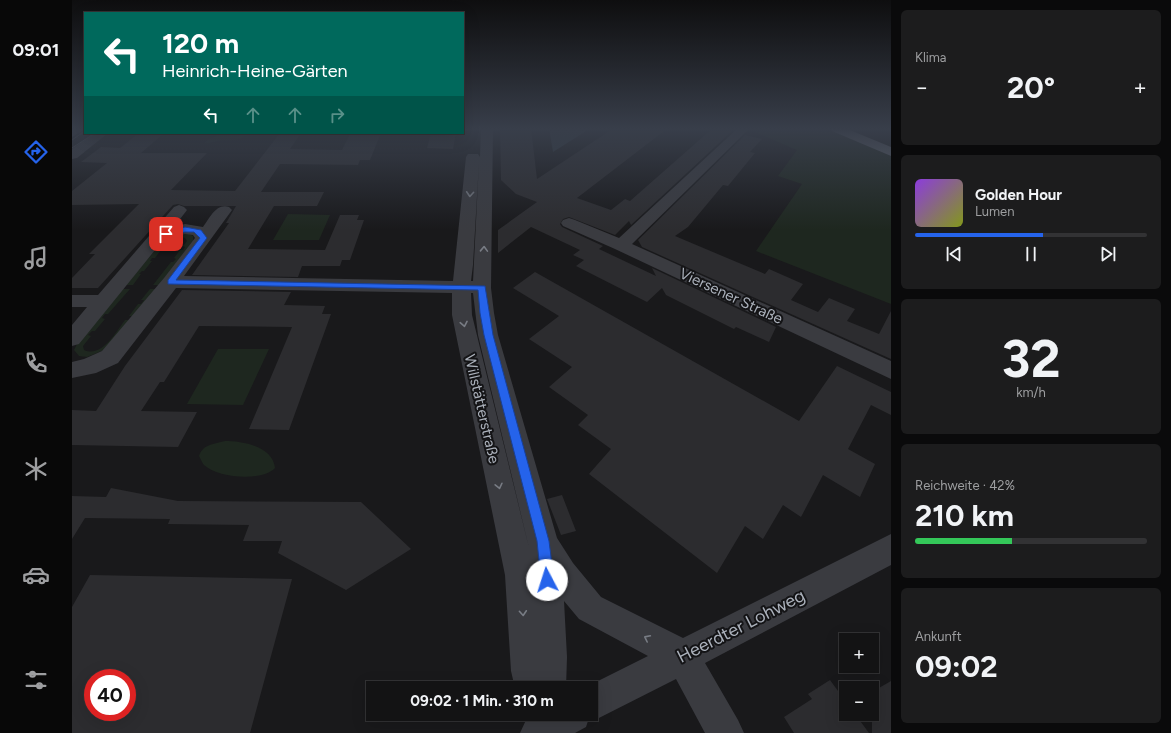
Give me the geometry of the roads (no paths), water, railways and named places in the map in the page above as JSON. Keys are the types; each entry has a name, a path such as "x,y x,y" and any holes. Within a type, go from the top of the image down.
{"street":[{"name":"Willstätterstraße","path":"472,162 464,265 471,287 484,313 488,335 543,541 549,609 550,657 548,681"},
{"name":"Willstätterstraße","path":"484,162 471,287 462,315 469,352 520,575 528,671 531,681"},
{"path":"621,245 708,162"},
{"path":"72,339 179,210"},
{"path":"72,370 88,367 110,358 171,282 224,210"},
{"name":"Viersener Straße","path":"569,223 621,245 891,371"},
{"path":"158,236 190,229 199,231 203,238"},
{"path":"171,282 471,287"},
{"path":"72,300 103,301"},
{"name":"Willstätterstraße","path":"543,541 562,574 590,608 682,656"},
{"name":"Heerdter Lohweg","path":"598,700 891,549"},
{"path":"682,656 725,733"}]}
